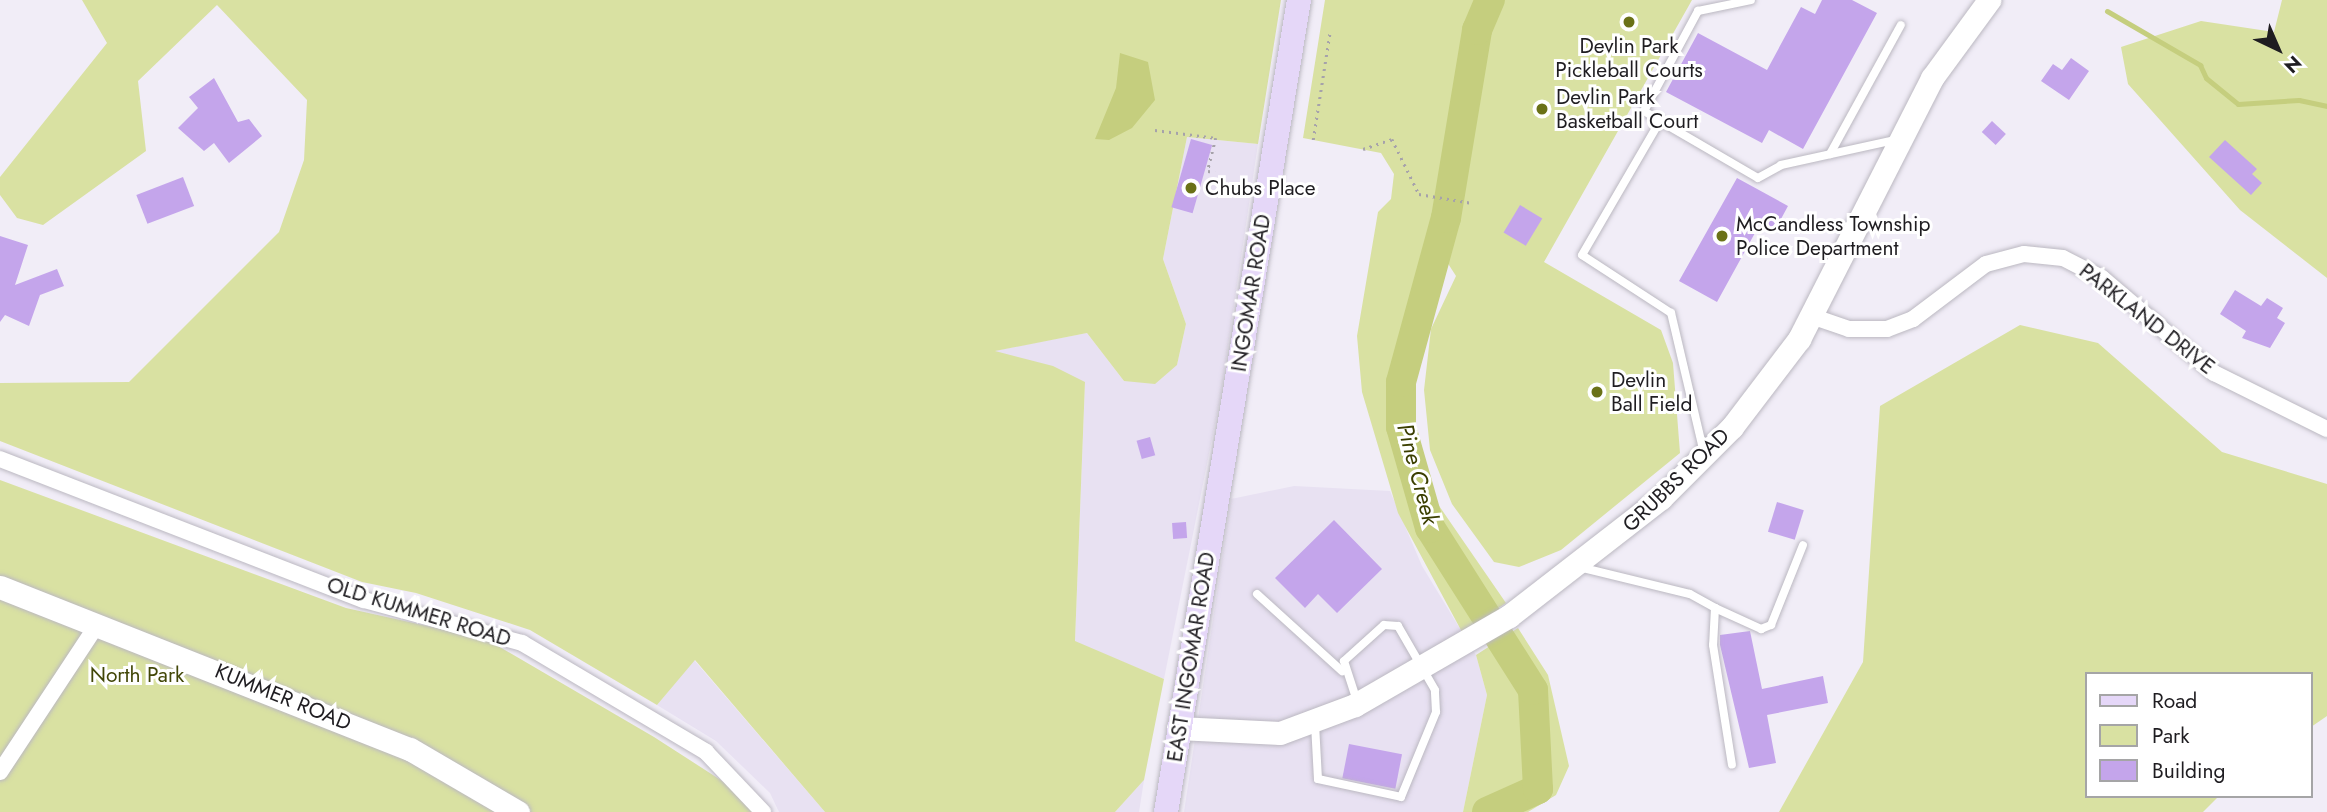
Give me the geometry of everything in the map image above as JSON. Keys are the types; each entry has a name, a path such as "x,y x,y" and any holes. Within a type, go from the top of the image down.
{"main road":[{"name":"INGOMAR ROAD","path":"1217,503 1299,0"},
{"name":"EAST INGOMAR ROAD","path":"1166,812 1217,503"}],"street":[{"name":"GRUBBS ROAD","path":"1178,729 1266,735 1315,724 1359,704 1471,641 1579,567 1705,455 1761,392 1814,317 1942,62 1989,0"},
{"name":"PARKLAND DRIVE","path":"1814,317 1849,329 1887,329 1913,319 1986,264 2024,254 2063,258 2102,278 2214,373 2327,429"},
{"name":"OLD KUMMER ROAD","path":"0,459 364,600 532,647 706,752 763,812"},
{"name":"KUMMER ROAD","path":"0,587 410,749 518,812"},
{"path":"0,772 97,625"}],"lane":[{"path":"1751,0 1698,11 1644,111 1758,178 1781,165 1901,139"},
{"path":"1830,154 1900,25"},
{"path":"1660,121 1582,255 1671,313 1705,455"},
{"path":"1579,567 1690,594 1761,629 1771,625 1803,545"},
{"path":"1257,594 1342,671 1359,704"},
{"path":"1715,608 1713,645 1732,765"},
{"path":"1315,724 1318,779 1401,797 1436,712 1436,690 1406,634 1390,622 1344,661 1342,671"}],"path":[{"path":"1313,140 1330,32"},
{"path":"1155,130 1184,139 1187,131 1216,138 1208,171 1215,172"},
{"path":"1363,149 1392,139 1419,194 1472,203"}],"shaded area":[{"path":"1120,53 1148,62 1155,100 1132,128 1109,140 1095,139 1116,88"},
{"path":"1187,137 1258,144 1220,399 1164,679 1075,642 1085,383 993,351 1087,333 1124,381 1177,365 1186,324 1163,259"},
{"path":"1294,486 1390,491 1422,566 1476,655 1487,695 1463,812 1184,812 1231,499"},
{"path":"694,660 825,812 779,812 770,793 716,741 657,705"},
{"path":"1144,780 1139,812 1115,812"}],"green space":[{"path":"82,0 1281,0 1258,144 1187,137 1163,259 1186,324 1177,365 1155,384 1124,381 1087,333 995,351 1053,366 1085,382 1075,641 1164,679 1144,780 1115,812 825,812 695,660 657,705 530,630 416,593 362,582 0,441 0,383 129,382 279,232 304,160 307,100 217,5 138,81 146,151 43,225 17,218 0,195 0,177 107,43"},
{"path":"1325,0 1692,0 1544,262 1661,330 1673,363 1680,453 1561,550 1519,567 1494,562 1452,504 1430,450 1424,390 1431,329 1456,276 1447,262 1409,348 1402,421 1424,484 1506,603 1462,632 1398,513 1362,392 1357,336 1378,212 1391,199 1394,174 1381,153 1303,138"},
{"path":"2282,0 2327,0 2327,278 2240,210 2128,84 2121,47 2201,21 2274,32"},
{"path":"2020,325 2098,343 2222,452 2327,484 2327,716 2313,726 2313,672 2086,672 2086,798 2217,798 2203,812 1779,812 1863,662 1880,406"},
{"name":"North Park","path":"0,480 346,608 486,639 654,737 730,786 753,812 0,812"},
{"path":"1518,628 1548,675 1569,766 1556,795 1528,812 1463,812 1487,695 1476,655"}],"building":[{"path":"1822,0 1852,0 1877,13 1803,149 1769,130 1762,143 1666,92 1698,33 1767,70 1801,7 1815,14"},
{"path":"2071,58 2089,71 2069,100 2041,81 2053,64 2062,70"},
{"path":"214,78 238,122 249,119 262,136 229,163 214,143 204,151 178,128 198,108 189,97"},
{"path":"1992,121 2006,134 1996,145 1982,132"},
{"name":"Chubs Place","path":"1191,139 1212,145 1193,213 1171,207"},
{"path":"2225,140 2257,169 2252,174 2262,183 2251,195 2209,157"},
{"path":"183,177 194,206 147,224 136,195"},
{"path":"1737,178 1788,206 1775,230 1761,222 1717,302 1679,281"},
{"path":"1520,205 1542,218 1526,246 1504,232"},
{"path":"0,236 28,245 15,285 57,269 64,286 40,295 29,326 5,315 0,322"},
{"path":"2235,290 2261,306 2267,298 2283,308 2277,318 2285,323 2270,348 2242,338 2246,331 2220,314"},
{"path":"1150,437 1155,455 1142,459 1137,441"},
{"path":"1777,502 1804,510 1795,540 1768,532"},
{"path":"1334,520 1382,569 1337,613 1318,594 1305,608 1275,578"},
{"path":"1186,522 1187,538 1173,539 1172,523"},
{"path":"1750,631 1762,689 1823,676 1828,703 1767,715 1776,763 1749,768 1720,645 1720,635"},
{"path":"1349,744 1402,754 1395,789 1342,778"}],"waterway":[{"name":"Pine Creek","path":"1487,812 1538,789 1533,690 1430,528 1401,427 1401,382 1446,218 1477,30 1490,0"},
{"path":"2107,11 2200,65 2206,78 2238,104 2299,100 2327,106"}],"place":[{"name":"Devlin Park Pickleball Courts","path":"1629,22"},
{"name":"Devlin Park Basketball Court","path":"1542,109"},
{"name":"Chubs Place","path":"1191,188"},
{"name":"McCandless Township Police Department","path":"1722,236"},
{"name":"Devlin Ball Field","path":"1597,392"}]}
